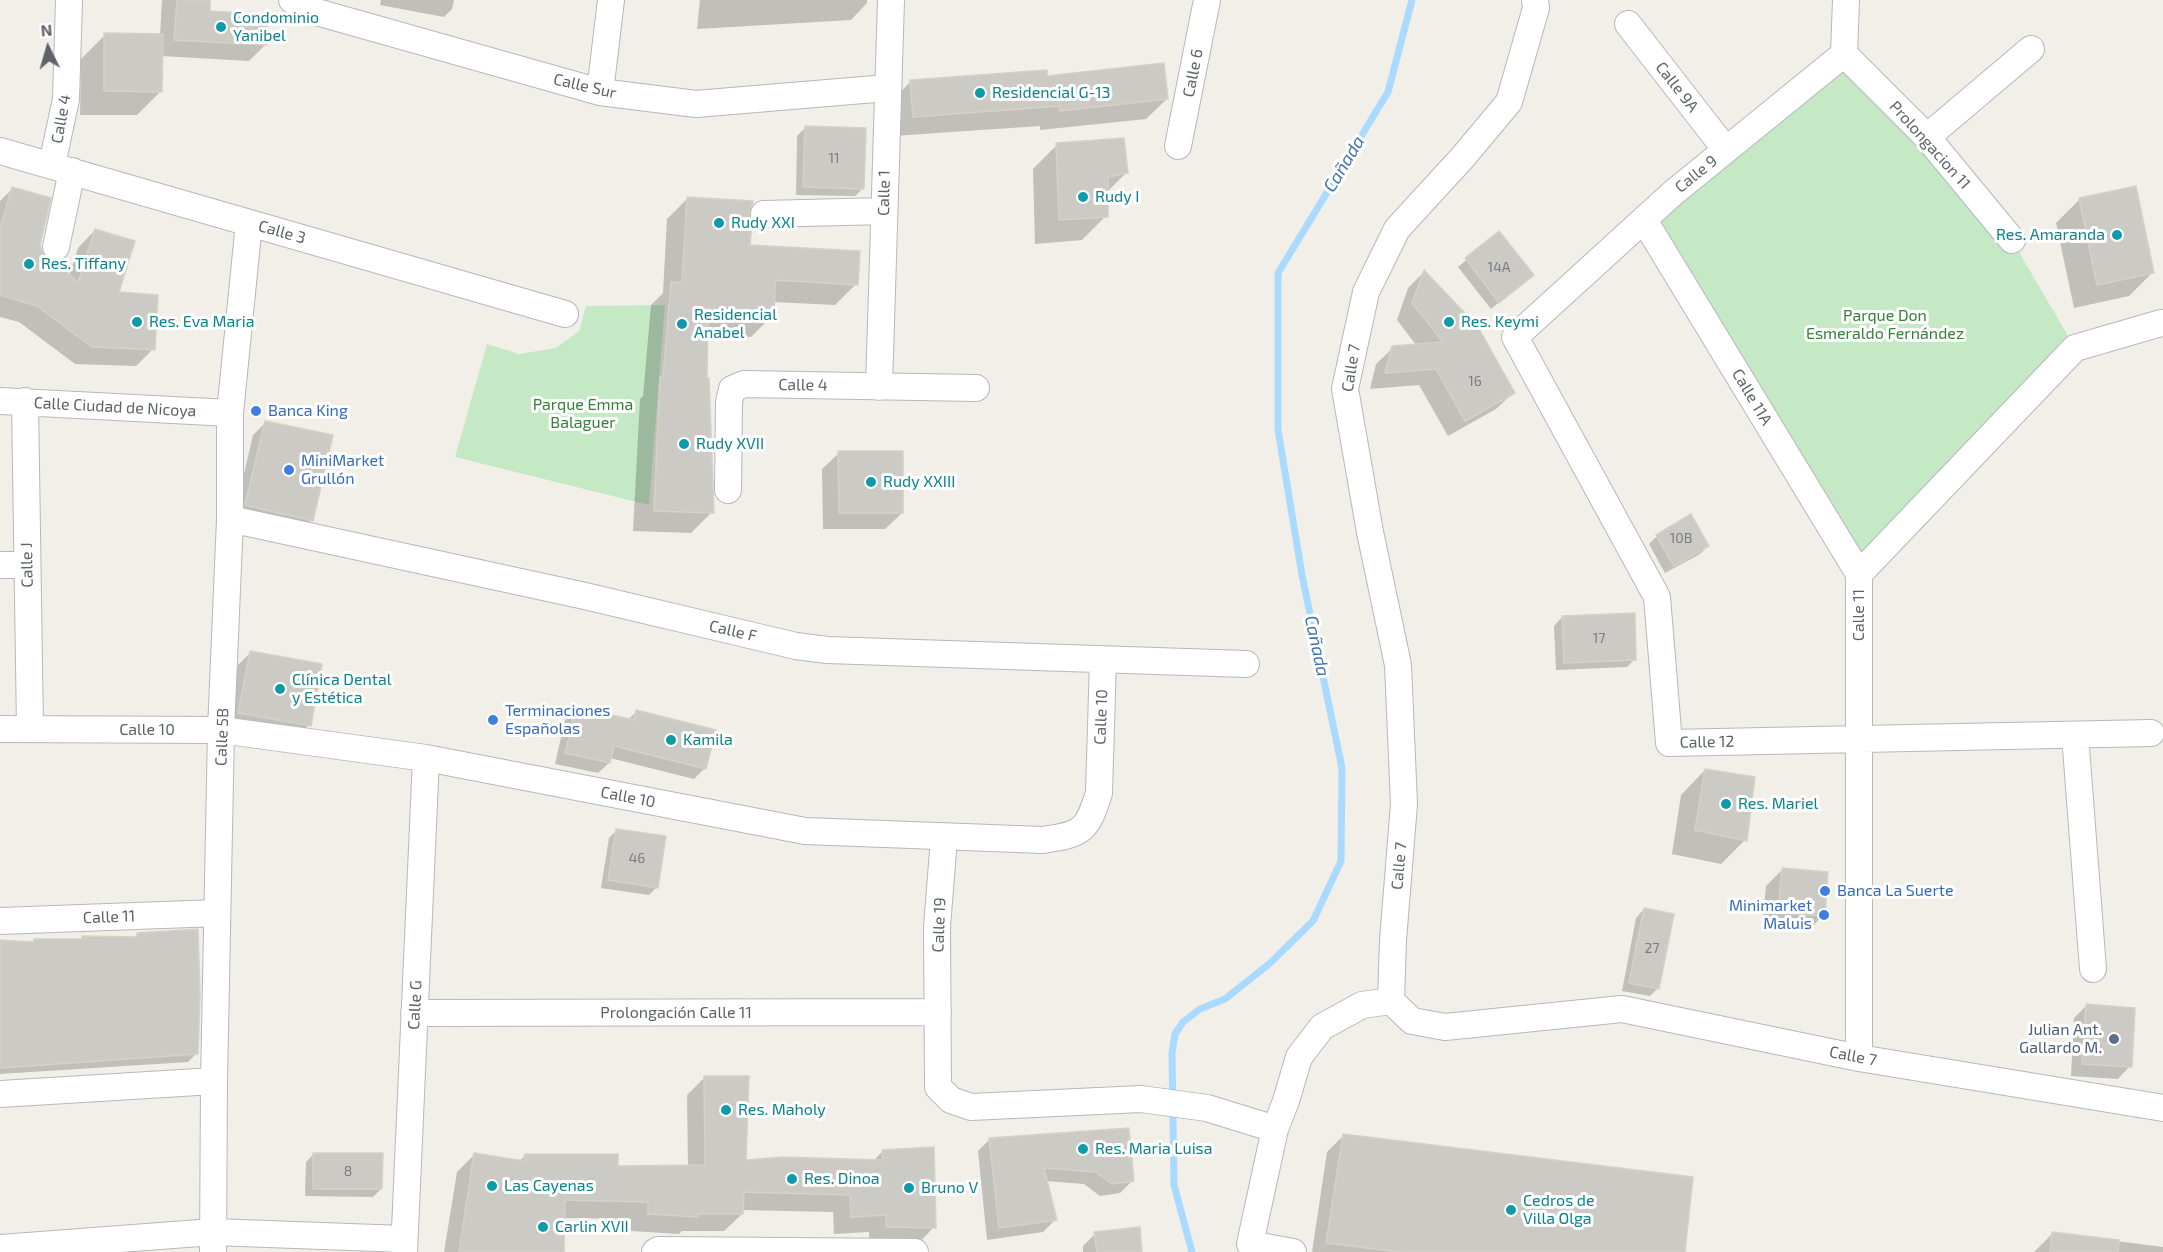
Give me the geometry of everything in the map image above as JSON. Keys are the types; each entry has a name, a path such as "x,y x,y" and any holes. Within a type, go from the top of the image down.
{"street":[{"name":"Calle 4","path":"56,247 66,99 69,0"},
{"name":"Calle Sur","path":"293,0 306,9 600,92 696,104 887,88"},
{"path":"600,92 611,0"},
{"name":"Calle 1","path":"879,387 891,0"},
{"name":"Calle 6","path":"1178,146 1207,0"},
{"name":"Calle 7","path":"1535,0 1536,8 1509,102 1463,157 1397,229 1366,292 1345,389 1370,532 1398,665 1404,804 1393,940 1391,1001 1412,1021 1445,1027 1622,1009 1859,1058 2163,1108"},
{"path":"1844,54 1846,0"},
{"name":"Calle 9A","path":"1628,24 1726,150"},
{"path":"1927,137 2031,49"},
{"name":"Prolongacion 11","path":"1844,54 1927,137 2012,240"},
{"name":"Calle 9","path":"1515,337 1673,193 1844,54"},
{"name":"Calle 3","path":"0,151 565,314"},
{"path":"764,214 884,211"},
{"name":"Calle 11A","path":"1644,220 1859,574"},
{"name":"Calle 5B","path":"213,1242 221,730 230,519 230,413 249,223"},
{"name":"Calle 11","path":"1859,1058 1859,574 2075,348 2161,323"},
{"name":"Calle 12","path":"1515,337 1657,597 1669,742 2151,733"},
{"name":"Calle 4","path":"728,490 729,402 732,389 744,384 976,388"},
{"name":"Calle Ciudad de Nicoya","path":"13,401 230,413"},
{"name":"Calle J","path":"13,401 27,565 30,729"},
{"name":"Calle F","path":"230,519 585,596 796,646 827,650 1246,663"},
{"path":"0,565 27,565"},
{"name":"Calle 10","path":"0,729 221,730 426,758 805,831 1042,840 1064,837 1084,829 1099,793 1103,660"},
{"path":"2075,735 2093,969"},
{"name":"Calle G","path":"404,1245 426,758"},
{"name":"Calle 19","path":"944,838 938,927 938,1087 951,1100 970,1107 1141,1099 1207,1108 1275,1129"},
{"name":"Calle 11","path":"0,921 218,913"},
{"path":"1293,1252 1250,1244 1275,1129 1299,1057 1322,1027 1362,1005 1391,1001"},
{"name":"Prolongación Calle 11","path":"414,1013 938,1012"},
{"path":"0,1094 214,1081"},
{"path":"0,1248 213,1242 404,1245"},
{"path":"655,1252 658,1250 915,1252"}],"green space":[{"name":"Parque Don Esmeraldo Fernández","path":"1844,54 2012,240 2075,348 1859,574 1644,220"},
{"name":"Parque Emma Balaguer","path":"665,305 649,505 455,457 487,344 519,354 556,348 579,331 586,306"}],"building":[{"name":"Condominio Yanibel","path":"177,0 210,0 210,11 268,15 267,45 174,40"},
{"path":"104,33 163,34 162,92 104,91"},
{"path":"1164,63 1168,99 1060,111 1060,106 913,117 910,80 1047,70 1047,76"},
{"path":"805,126 866,128 864,189 803,187"},
{"name":"Rudy I","path":"1124,138 1128,173 1108,177 1108,217 1059,220 1056,143"},
{"name":"Res. Amaranda","path":"2136,186 2154,273 2097,285 2079,198"},
{"name":"Res. Tiffany","path":"12,187 51,198 40,245 46,258 57,262 78,283 95,229 135,241 119,292 158,295 155,350 92,347 37,306 0,295 0,228"},
{"path":"687,197 753,201 749,214 752,222 750,245 860,251 858,285 775,280 774,316 708,318 707,378 709,378 714,513 654,511 660,377 663,377 671,282 682,283"},
{"path":"1499,231 1534,275 1499,303 1465,258"},
{"path":"1424,270 1478,327 1515,393 1465,421 1436,369 1385,373 1392,346 1443,342 1412,303"},
{"name":"MiniMarket Grullón","path":"265,421 333,435 313,521 245,505"},
{"name":"Rudy XXIII","path":"838,451 903,451 903,513 839,513"},
{"path":"1691,514 1709,546 1674,566 1656,535"},
{"path":"1635,613 1636,660 1564,663 1562,616"},
{"name":"Clínica Dental y Estética","path":"250,651 322,664 311,726 238,713"},
{"path":"576,707 634,720 636,710 716,730 706,769 614,746 610,763 565,753"},
{"name":"Res. Mariel","path":"1705,769 1755,777 1747,841 1695,830"},
{"path":"616,829 666,836 658,888 608,880"},
{"path":"1782,868 1828,872 1825,916 1778,913"},
{"path":"1644,908 1674,914 1659,989 1629,983"},
{"path":"198,929 200,994 198,1054 0,1068 0,940 34,942 34,939 82,939 82,936 137,937 137,933"},
{"path":"2086,1004 2135,1008 2132,1067 2082,1064"},
{"path":"704,1076 749,1076 746,1160 783,1157 883,1160 882,1150 934,1147 936,1228 886,1227 886,1215 851,1217 850,1195 744,1192 743,1214 698,1214 698,1217 648,1214 648,1202 565,1200 564,1252 459,1252 474,1153 524,1161 525,1154 618,1154 618,1166 705,1165"},
{"path":"1129,1128 1134,1181 1112,1184 1096,1172 1044,1168 1057,1220 999,1228 989,1138"},
{"name":"Cedros de Villa Olga","path":"1343,1134 1693,1177 1685,1252 1401,1252 1326,1243"},
{"path":"313,1153 383,1153 382,1189 313,1189"},
{"path":"1140,1227 1142,1252 1097,1252 1094,1232"},
{"path":"2052,1232 2119,1240 2118,1252 2050,1252"}],"waterway":[{"name":"Cañada","path":"1192,1252 1174,1185 1172,1053 1175,1034 1183,1022 1200,1009 1225,999 1269,964 1313,921 1341,861 1342,768 1302,575 1278,430 1278,273 1388,92 1412,0"}],"place":[{"name":"Condominio Yanibel","path":"221,27"},
{"name":"Residencial G-13","path":"980,93"},
{"name":"Rudy I","path":"1083,197"},
{"name":"Rudy XXI","path":"719,223"},
{"name":"Res. Amaranda","path":"2117,235"},
{"name":"Res. Tiffany","path":"29,264"},
{"name":"Res. Eva Maria","path":"137,322"},
{"name":"Res. Keymi","path":"1449,322"},
{"name":"Residencial Anabel","path":"682,324"},
{"name":"Banca King","path":"256,411"},
{"name":"Rudy XVII","path":"684,444"},
{"name":"MiniMarket Grullón","path":"289,470"},
{"name":"Rudy XXIII","path":"871,482"},
{"name":"Clínica Dental y Estética","path":"280,689"},
{"name":"Terminaciones Españolas","path":"493,720"},
{"name":"Kamila","path":"671,740"},
{"name":"Res. Mariel","path":"1726,804"},
{"name":"Banca La Suerte","path":"1825,891"},
{"name":"Minimarket Maluis","path":"1824,915"},
{"name":"Julian Ant. Gallardo M.","path":"2114,1039"},
{"name":"Res. Maholy","path":"726,1110"},
{"name":"Res. Maria Luisa","path":"1083,1149"},
{"name":"Res. Dinoa","path":"792,1179"},
{"name":"Las Cayenas","path":"492,1186"},
{"name":"Bruno V","path":"909,1188"},
{"name":"Cedros de Villa Olga","path":"1511,1210"},
{"name":"Carlin XVII","path":"543,1227"}]}
